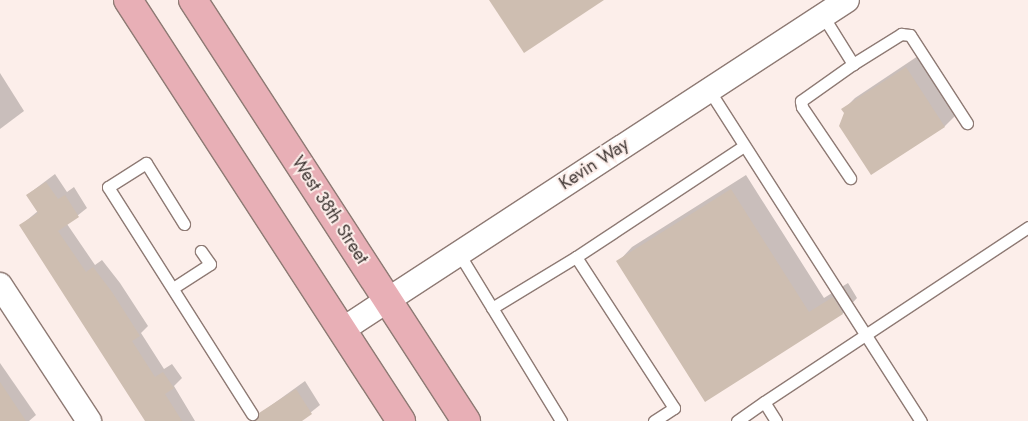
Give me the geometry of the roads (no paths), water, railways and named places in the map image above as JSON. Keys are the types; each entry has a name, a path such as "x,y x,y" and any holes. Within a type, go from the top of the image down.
{"main road":[{"path":"128,0 401,421"},
{"name":"West 38th Street","path":"193,0 466,421"}],"street":[{"name":"Kevin Way","path":"342,330 387,298 847,0"},
{"path":"0,285 89,421"}],"lane":[{"path":"823,16 854,64"},
{"path":"850,178 802,107 801,101 901,34 910,35 967,123"},
{"path":"709,90 921,421"},
{"path":"492,308 576,258 744,146"},
{"path":"184,224 146,163 108,187 252,414"},
{"path":"736,421 1028,227"},
{"path":"173,288 210,264 201,251"},
{"path":"458,252 561,421"},
{"path":"576,258 674,408 654,421"},
{"path":"764,402 776,421"}]}
